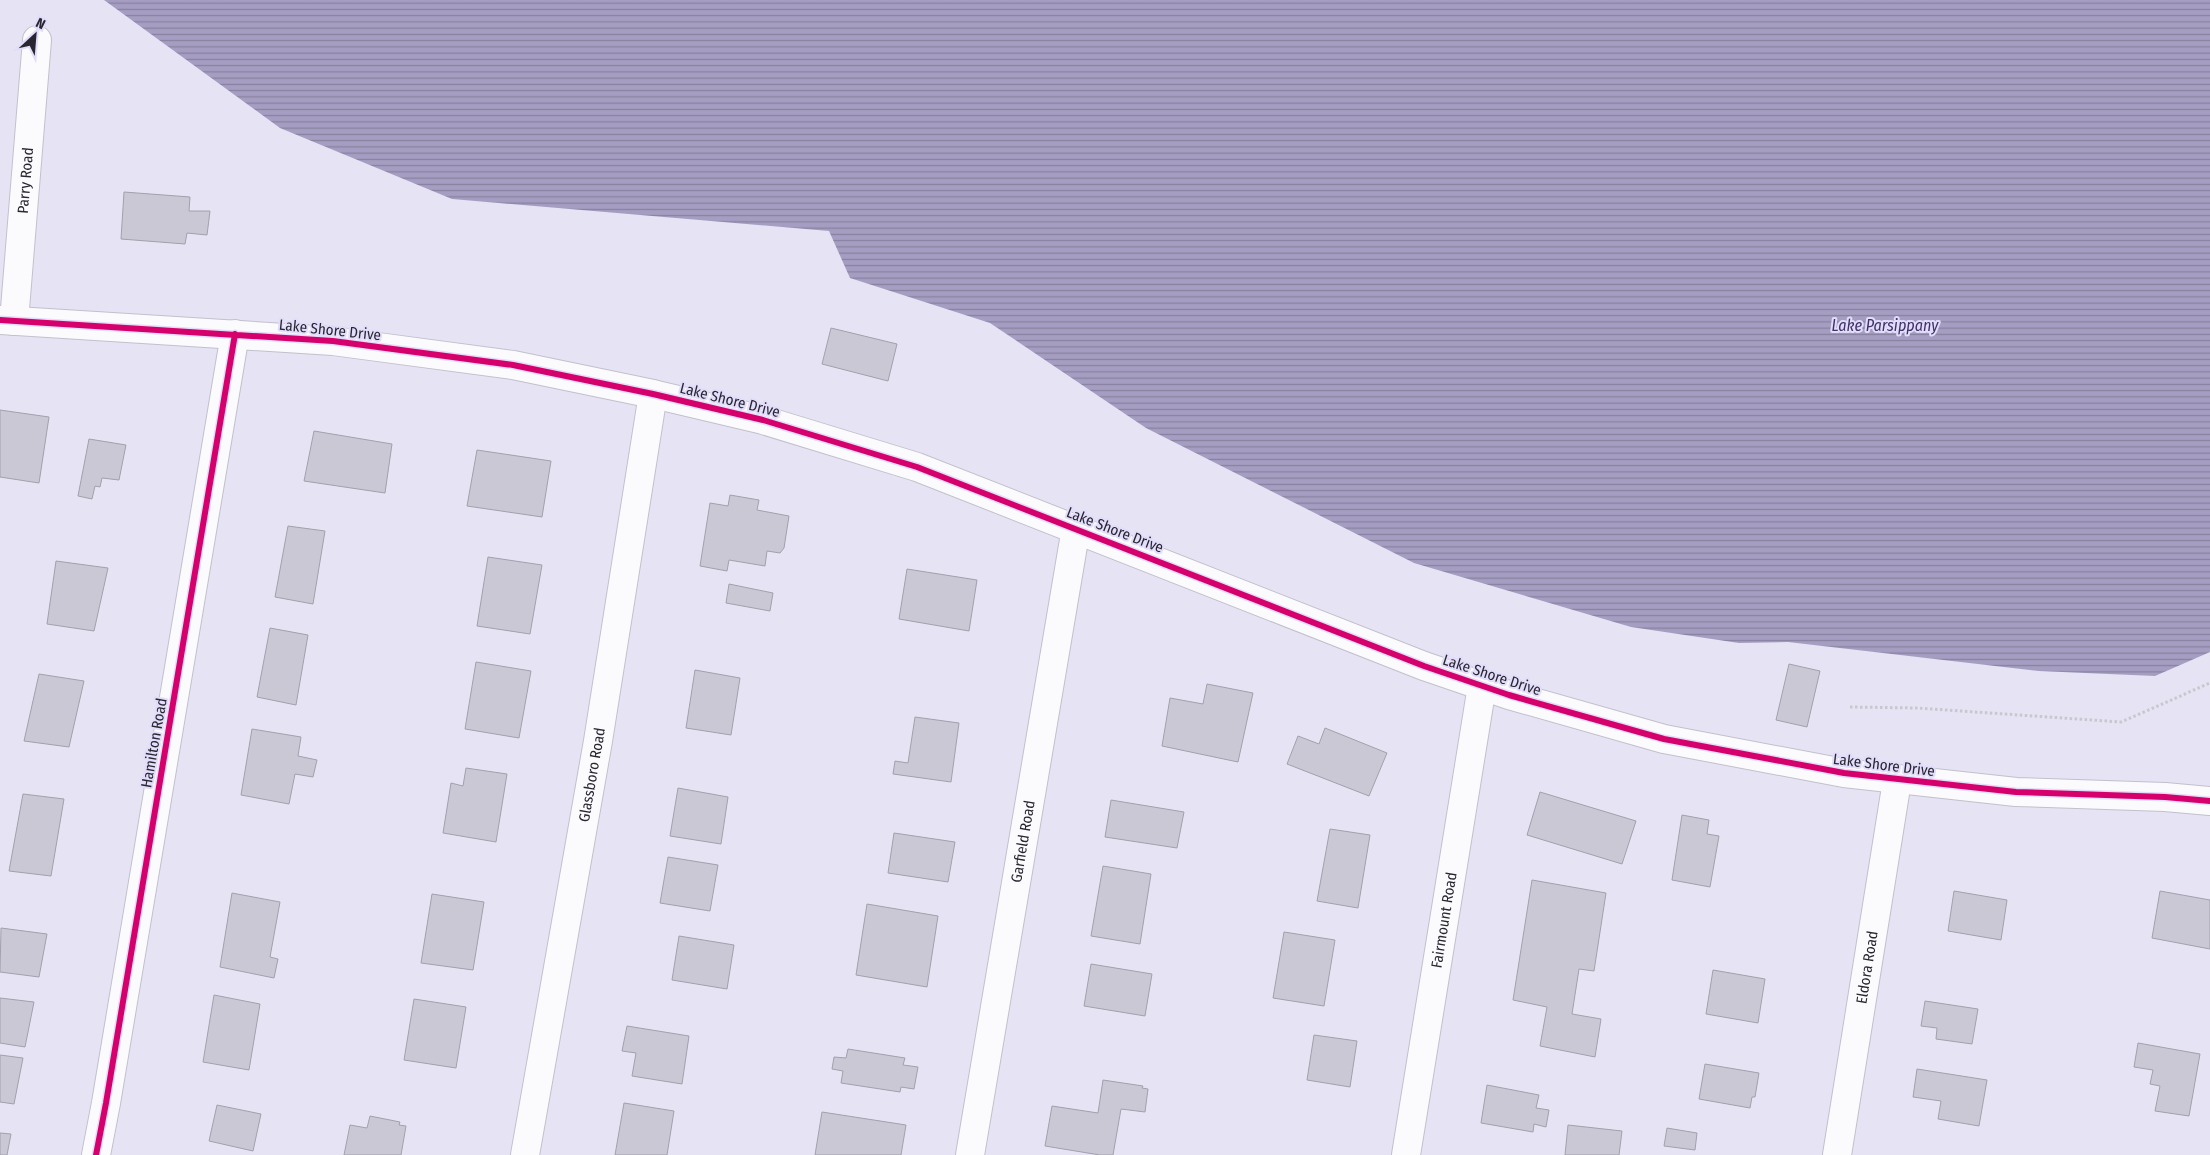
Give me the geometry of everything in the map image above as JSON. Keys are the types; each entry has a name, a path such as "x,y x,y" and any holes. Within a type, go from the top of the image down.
{"street":[{"name":"Parry Road","path":"7,320 38,40"},
{"name":"Lake Shore Drive","path":"7,320 333,341 513,364 653,394 763,420 917,467 1424,666 1509,695 1664,739 1844,773 1897,780 2016,792 2165,797 2210,801"},
{"name":"Hamilton Road","path":"96,1155 235,334"},
{"name":"Glassboro Road","path":"525,1155 597,750 653,394"},
{"name":"Garfield Road","path":"970,1155 1076,528"},
{"name":"Fairmount Road","path":"1406,1155 1482,686"},
{"name":"Eldora Road","path":"1837,1155 1897,780"}],"path":[{"path":"1850,707 1917,708 2121,722 2210,683"}],"water":[{"name":"Lake Parsippany","path":"104,0 2210,0 2210,652 2155,676 2039,671 1788,642 1739,643 1631,627 1414,563 1146,428 990,323 850,278 829,231 452,199 280,128"}],"building":[{"path":"124,192 190,197 189,211 210,211 207,235 187,233 185,244 121,239"},
{"path":"831,328 897,344 888,381 822,364"},
{"path":"0,410 49,417 39,483 0,477"},
{"path":"314,431 392,444 385,493 304,481"},
{"path":"89,439 126,445 119,480 102,478 100,487 95,486 92,499 78,496"},
{"path":"477,450 551,461 542,517 467,506"},
{"path":"730,495 759,500 757,510 789,516 784,548 780,553 767,551 765,566 729,560 727,571 700,566 710,503 728,506"},
{"path":"288,526 325,531 313,604 275,597"},
{"path":"488,557 542,565 530,634 477,626"},
{"path":"56,561 108,568 94,631 47,624"},
{"path":"907,569 977,580 969,631 899,619"},
{"path":"729,584 773,593 770,611 726,603"},
{"path":"270,628 308,635 296,705 257,697"},
{"path":"476,662 531,671 519,738 465,729"},
{"path":"1789,664 1820,671 1807,727 1776,720"},
{"path":"695,670 740,678 731,735 686,728"},
{"path":"39,674 84,681 69,747 24,741"},
{"path":"1207,684 1253,693 1238,762 1162,746 1170,698 1203,704"},
{"path":"915,717 959,723 951,782 893,774 895,761 908,763"},
{"path":"1325,728 1387,753 1369,796 1287,764 1298,736 1319,744"},
{"path":"252,729 301,737 298,756 317,760 313,777 295,774 289,804 241,795"},
{"path":"466,768 507,774 496,842 443,833 451,783 463,786"},
{"path":"678,788 728,797 721,844 670,836"},
{"path":"1540,792 1636,821 1622,864 1527,835"},
{"path":"23,794 64,799 51,876 9,871"},
{"path":"1111,800 1184,812 1177,848 1105,837"},
{"path":"1682,815 1709,820 1707,834 1719,836 1710,887 1672,880"},
{"path":"1330,829 1370,835 1358,908 1317,901"},
{"path":"894,833 955,842 948,882 888,873"},
{"path":"668,857 718,865 710,911 660,903"},
{"path":"1103,866 1151,874 1140,944 1091,936"},
{"path":"1532,880 1606,893 1594,971 1579,969 1572,1014 1601,1019 1595,1057 1540,1046 1547,1007 1513,1000"},
{"path":"1954,891 2007,900 2001,940 1948,931"},
{"path":"2160,891 2210,900 2210,949 2152,938"},
{"path":"232,893 280,902 270,957 278,959 274,978 220,967"},
{"path":"432,894 484,902 473,970 421,963"},
{"path":"867,904 938,916 927,987 856,975"},
{"path":"1,928 47,934 39,977 0,972"},
{"path":"1284,932 1335,940 1324,1006 1273,998"},
{"path":"679,936 734,945 727,989 672,980"},
{"path":"1091,964 1152,974 1145,1016 1084,1006"},
{"path":"1713,970 1765,979 1758,1023 1706,1014"},
{"path":"214,995 260,1004 249,1070 203,1062"},
{"path":"0,998 34,1002 25,1047 0,1043"},
{"path":"414,999 466,1007 456,1068 404,1060"},
{"path":"1925,1001 1978,1009 1972,1044 1936,1039 1937,1028 1921,1026"},
{"path":"627,1026 689,1036 682,1084 632,1076 636,1053 622,1051"},
{"path":"1314,1035 1357,1041 1350,1087 1307,1080"},
{"path":"2138,1043 2200,1054 2189,1116 2155,1111 2160,1086 2150,1084 2153,1070 2134,1067"},
{"path":"848,1049 905,1058 903,1065 918,1067 914,1089 901,1087 900,1092 841,1083 843,1071 832,1069 834,1057 846,1058"},
{"path":"0,1055 23,1058 14,1104 0,1102"},
{"path":"1705,1064 1759,1073 1755,1097 1752,1097 1750,1108 1699,1099"},
{"path":"1917,1069 1987,1080 1979,1126 1938,1119 1941,1101 1913,1097"},
{"path":"1103,1080 1143,1086 1142,1088 1148,1089 1145,1112 1121,1109 1113,1155 1100,1155 1045,1146 1052,1106 1098,1113"},
{"path":"1487,1085 1539,1095 1536,1108 1549,1110 1546,1127 1534,1124 1533,1132 1481,1123"},
{"path":"624,1103 674,1111 667,1155 615,1155"},
{"path":"217,1105 261,1114 253,1151 209,1141"},
{"path":"822,1112 906,1125 901,1155 815,1155"},
{"path":"370,1116 400,1122 399,1125 406,1126 401,1155 344,1155 350,1125 367,1128"},
{"path":"1568,1125 1622,1131 1619,1155 1565,1155"},
{"path":"1667,1128 1697,1133 1695,1150 1664,1146"},
{"path":"0,1133 11,1134 7,1155 0,1155"}],"cycle path":[{"path":"0,320 333,341 513,365 653,394 763,420 917,467 1424,666 1509,695 1664,739 1844,773 2016,792 2165,797 2210,801"},
{"path":"96,1155 235,334"}]}
